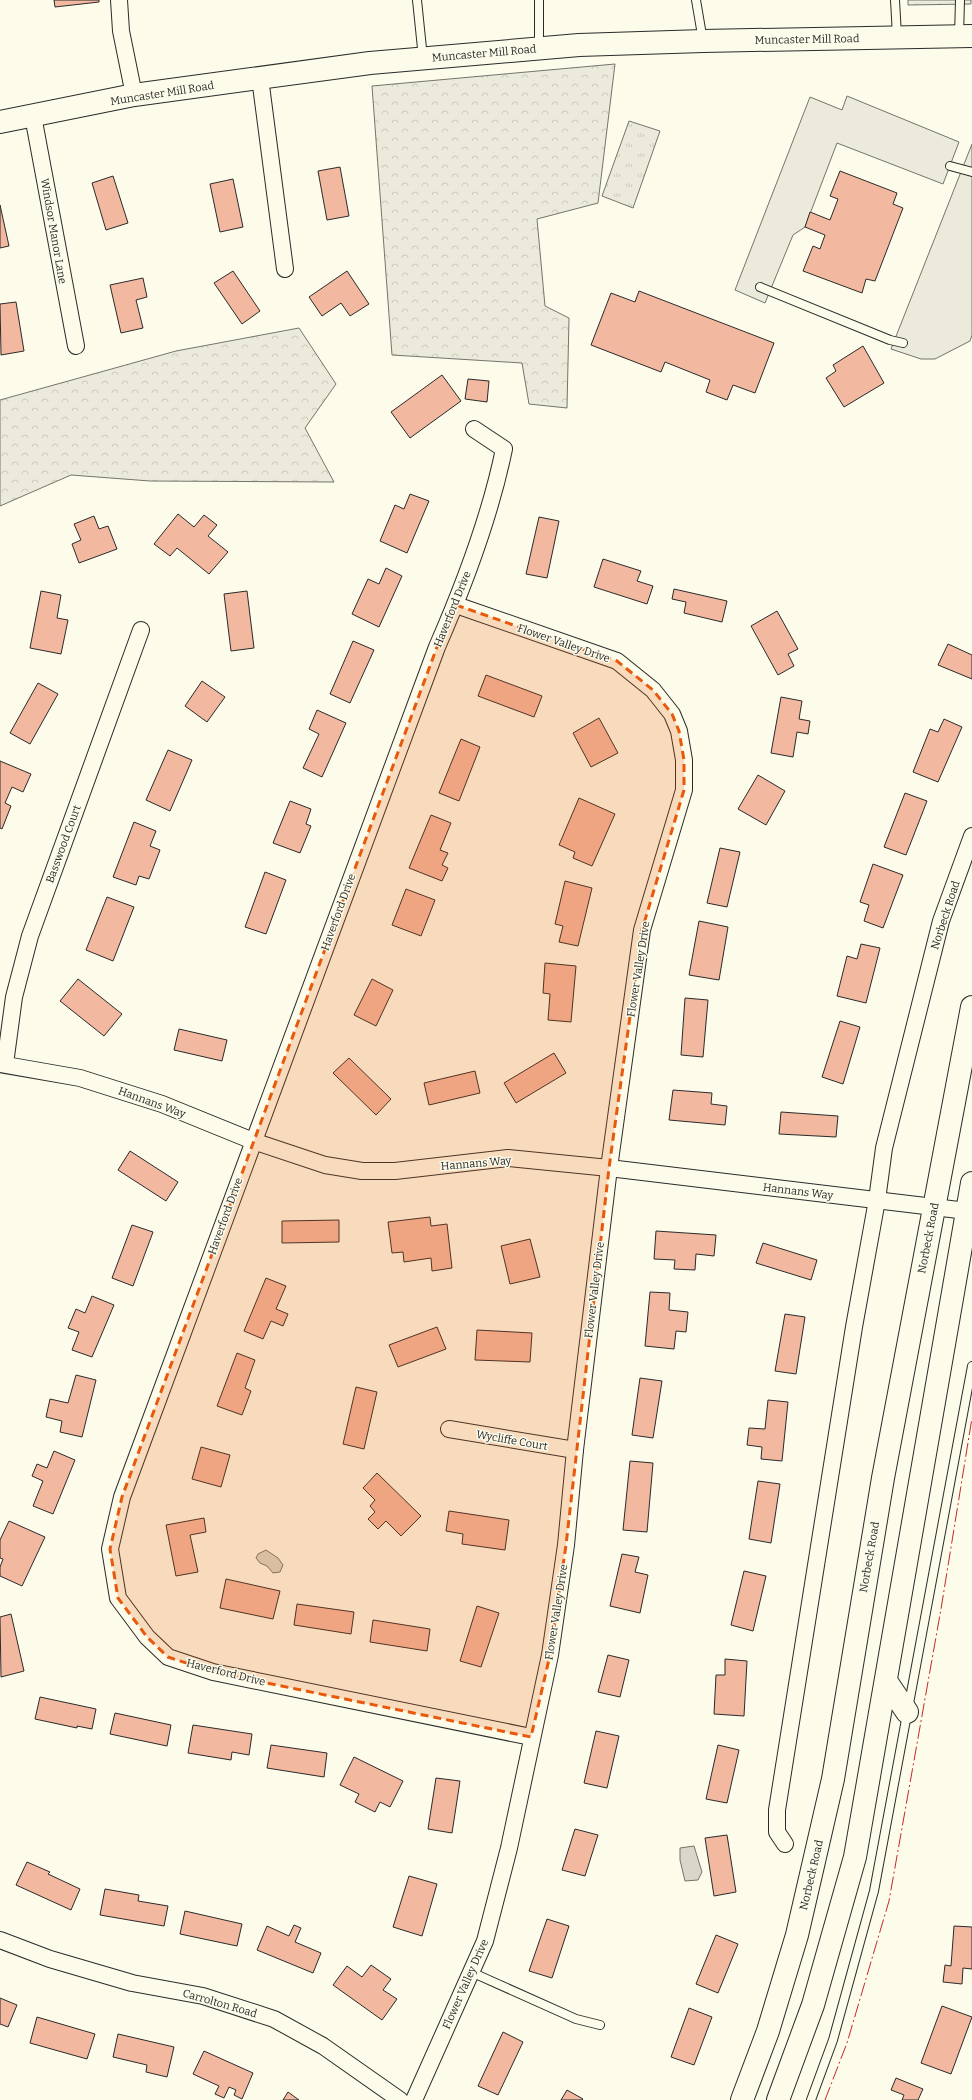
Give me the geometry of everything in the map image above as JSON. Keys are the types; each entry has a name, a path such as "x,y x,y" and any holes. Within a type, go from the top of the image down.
{"main road":[{"name":"Muncaster Mill Road","path":"0,122 134,95 370,63 423,58 539,49 703,41 966,36"},
{"name":"Norbeck Road","path":"742,2100 768,2031 797,1935 832,1779 883,1478 972,1007"},
{"path":"778,2100 813,2005 855,1857 972,1183"},
{"path":"886,1681 907,1712"}],"street":[{"path":"119,0 121,31 134,95"},
{"path":"260,78 285,269"},
{"name":"Windsor Manor Lane","path":"33,116 76,346"},
{"name":"Haverford Drive","path":"474,430 504,449 494,494 456,605 437,647 122,1497 110,1549 118,1598 146,1637 168,1657 213,1672 531,1737"},
{"name":"Flower Valley Drive","path":"414,2100 485,1941 509,1848 552,1639 566,1544 575,1450 609,1168 642,930 684,790 684,760 680,732 672,714 653,690 617,661 456,605"},
{"name":"Basswood Court","path":"2,1064 14,997 30,936 140,630"},
{"name":"Norbeck Road","path":"785,1844 777,1832 777,1810 854,1327 877,1200 884,1148 941,921 972,836"},
{"name":"Hannans Way","path":"2,1064 80,1078 162,1104 253,1141 325,1165 362,1171 394,1171 508,1158 609,1168 967,1211"},
{"name":"Wycliffe Court","path":"449,1429 575,1450"},
{"name":"Carrolton Road","path":"0,1940 50,1959 132,1983 203,1996 274,2019 323,2046 400,2100"}],"lane":[{"path":"417,0 423,58"},
{"path":"539,0 539,49"},
{"path":"696,0 703,41"},
{"path":"895,0 897,37"},
{"path":"960,0 966,36"},
{"path":"950,166 972,172"},
{"path":"760,287 890,340 903,343"},
{"path":"811,2100 833,2040 874,1891 972,1366"},
{"path":"471,1972 576,2019 600,2025"}],"highlighted area":[{"path":"456,605 617,661 653,690 672,714 679,731 684,760 684,790 642,930 609,1168 566,1545 550,1655 531,1737 213,1672 168,1657 147,1637 118,1598 110,1549 122,1497 437,647"}],"green space":[{"path":"908,0 971,0 971,4 908,5"},
{"path":"615,64 598,203 537,219 545,306 569,318 567,408 529,404 522,363 392,355 372,86"},
{"path":"629,121 660,131 633,208 602,196"},
{"path":"299,328 336,384 305,428 334,482 150,481 71,475 0,506 0,400 176,351"}],"shaded area":[{"path":"847,96 959,142 943,184 837,143 805,227 793,235 765,303 735,290 810,97 842,110"},
{"path":"972,144 972,335 970,341 935,359 921,359 891,349"},
{"path":"266,1550 278,1558 283,1565 280,1572 273,1573 267,1566 260,1563 256,1558 258,1554"},
{"path":"694,1846 702,1872 698,1880 685,1881 680,1860 680,1848"}],"building":[{"path":"54,0 99,0 99,2 55,7"},
{"path":"340,167 349,216 327,220 318,171"},
{"path":"840,171 897,193 893,204 903,208 875,281 866,279 862,293 803,271 813,246 820,249 825,235 805,227 810,212 830,220 838,199 830,196"},
{"path":"113,176 128,223 106,230 92,183"},
{"path":"233,179 243,227 220,232 210,184"},
{"path":"0,205 9,246 0,248"},
{"path":"233,271 260,311 242,324 214,283"},
{"path":"347,271 369,304 350,316 341,303 322,316 309,297"},
{"path":"143,278 147,297 136,300 143,328 121,333 110,285"},
{"path":"639,291 774,343 755,393 733,385 727,400 706,392 710,380 665,362 661,372 591,345 611,293 635,302"},
{"path":"16,302 24,351 1,355 0,304"},
{"path":"863,346 884,383 844,407 826,378 836,371 833,365"},
{"path":"442,375 461,401 410,438 391,412"},
{"path":"468,379 489,381 487,402 465,399"},
{"path":"410,494 429,501 407,553 380,541 395,505 404,509"},
{"path":"178,514 194,527 204,515 217,525 208,536 228,552 209,574 177,548 170,556 154,544"},
{"path":"94,516 99,529 108,526 117,549 79,563 72,544 81,540 74,524"},
{"path":"539,517 559,521 547,578 526,574"},
{"path":"603,559 641,571 637,581 653,586 647,604 594,587"},
{"path":"386,568 402,576 379,627 352,614 368,579 379,584"},
{"path":"674,589 727,601 722,622 684,613 686,602 672,599"},
{"path":"41,591 61,595 57,618 68,620 61,654 30,648"},
{"path":"247,591 254,648 231,651 224,594"},
{"path":"777,611 798,649 788,654 794,666 778,675 751,626"},
{"path":"353,641 374,650 350,703 330,694"},
{"path":"948,644 972,655 972,679 938,665"},
{"path":"486,675 542,696 534,717 478,696"},
{"path":"202,681 225,697 207,722 185,706"},
{"path":"38,683 58,694 30,744 10,733"},
{"path":"781,697 802,701 799,719 810,721 808,734 797,732 793,757 771,753"},
{"path":"317,710 346,723 322,777 303,768 319,734 309,729"},
{"path":"599,718 618,753 591,767 573,733"},
{"path":"944,719 962,727 938,782 913,772 930,729 938,732"},
{"path":"461,739 480,747 459,801 439,793"},
{"path":"168,750 192,760 170,811 146,800"},
{"path":"0,761 31,774 23,792 12,787 5,803 11,806 2,829 0,828"},
{"path":"758,775 785,791 766,825 738,809"},
{"path":"905,793 927,801 906,855 884,847"},
{"path":"579,798 615,814 592,866 573,858 575,852 559,845"},
{"path":"290,801 311,809 306,824 311,826 300,853 273,843"},
{"path":"431,815 451,823 440,850 448,853 442,865 448,868 442,881 409,868"},
{"path":"134,822 156,831 150,846 160,850 149,879 139,876 136,885 113,877"},
{"path":"720,848 740,852 727,907 707,903"},
{"path":"873,864 903,875 883,928 864,921 869,905 860,902"},
{"path":"265,872 286,880 266,934 245,927"},
{"path":"565,881 592,888 578,946 559,942 563,926 555,924"},
{"path":"406,889 435,900 421,936 392,925"},
{"path":"107,897 134,907 113,961 86,950"},
{"path":"699,921 728,927 719,980 689,975"},
{"path":"861,944 880,948 866,1003 837,996 847,956 857,959"},
{"path":"545,963 576,966 571,1022 548,1020 550,994 543,993"},
{"path":"78,979 122,1014 104,1036 60,1001"},
{"path":"372,979 393,990 376,1026 354,1015"},
{"path":"685,998 708,1000 703,1057 681,1055"},
{"path":"840,1021 860,1027 843,1084 822,1077"},
{"path":"179,1029 227,1040 222,1061 174,1050"},
{"path":"554,1053 566,1073 516,1103 504,1083"},
{"path":"349,1058 391,1099 376,1115 333,1073"},
{"path":"475,1071 480,1093 429,1105 424,1083"},
{"path":"673,1090 712,1093 711,1104 727,1106 725,1125 669,1120"},
{"path":"781,1112 838,1116 836,1137 779,1134"},
{"path":"130,1151 178,1182 166,1201 118,1170"},
{"path":"430,1217 431,1226 447,1224 452,1268 432,1271 431,1258 404,1262 403,1252 392,1253 388,1222"},
{"path":"339,1220 339,1242 282,1243 282,1221"},
{"path":"132,1225 153,1232 133,1286 112,1278"},
{"path":"656,1231 716,1235 714,1256 696,1254 695,1270 674,1269 675,1260 654,1259"},
{"path":"530,1239 540,1277 510,1284 501,1246"},
{"path":"763,1243 817,1260 811,1280 756,1263"},
{"path":"266,1278 286,1286 276,1309 288,1314 283,1326 271,1321 263,1339 244,1331"},
{"path":"650,1292 670,1293 669,1310 688,1312 686,1332 676,1331 674,1349 645,1346"},
{"path":"92,1296 114,1305 92,1357 72,1350 79,1332 68,1328 76,1309 85,1313"},
{"path":"785,1314 805,1317 796,1374 775,1371"},
{"path":"437,1327 446,1349 398,1367 389,1345"},
{"path":"477,1330 532,1333 530,1362 475,1360"},
{"path":"237,1353 255,1360 245,1388 251,1391 242,1415 217,1406"},
{"path":"76,1375 96,1380 82,1437 60,1432 62,1421 46,1417 50,1399 68,1403"},
{"path":"640,1378 662,1381 653,1438 632,1435"},
{"path":"356,1387 377,1392 364,1449 343,1444"},
{"path":"768,1400 788,1402 782,1461 761,1459 762,1447 747,1445 749,1428 765,1429"},
{"path":"201,1447 230,1455 221,1487 192,1479"},
{"path":"54,1451 75,1460 53,1514 33,1506 43,1481 32,1476 37,1464 47,1468"},
{"path":"630,1461 653,1463 647,1532 623,1530"},
{"path":"377,1473 421,1516 401,1536 386,1521 378,1529 368,1519 375,1512 370,1506 375,1500 363,1488"},
{"path":"758,1481 780,1484 771,1543 749,1539"},
{"path":"449,1511 509,1520 505,1550 462,1544 463,1534 446,1531"},
{"path":"204,1518 206,1532 190,1535 198,1572 176,1576 166,1525"},
{"path":"9,1521 45,1537 22,1586 0,1576 0,1567 3,1559 0,1558 0,1540"},
{"path":"622,1554 639,1557 635,1572 648,1575 640,1613 610,1606"},
{"path":"744,1571 766,1576 753,1631 731,1625"},
{"path":"226,1579 280,1591 273,1619 220,1608"},
{"path":"297,1604 354,1612 351,1634 294,1625"},
{"path":"477,1606 499,1613 481,1667 460,1661"},
{"path":"11,1614 24,1671 1,1677 0,1617"},
{"path":"373,1620 430,1629 427,1651 370,1642"},
{"path":"608,1655 629,1660 620,1697 598,1692"},
{"path":"725,1659 747,1661 744,1716 714,1714 716,1675 725,1675"},
{"path":"40,1697 96,1709 92,1729 77,1726 77,1728 35,1719"},
{"path":"115,1713 171,1725 167,1746 110,1734"},
{"path":"193,1725 252,1734 249,1755 232,1752 231,1760 188,1753"},
{"path":"596,1731 619,1736 607,1788 584,1783"},
{"path":"271,1745 327,1753 324,1777 267,1768"},
{"path":"718,1745 739,1750 727,1803 706,1799"},
{"path":"354,1757 403,1781 390,1807 380,1802 375,1812 355,1802 359,1794 340,1785"},
{"path":"436,1778 460,1781 452,1833 428,1829"},
{"path":"575,1829 598,1835 585,1876 562,1870"},
{"path":"727,1835 736,1892 714,1896 705,1838"},
{"path":"27,1862 50,1872 48,1874 80,1889 71,1910 16,1885"},
{"path":"409,1876 437,1884 422,1936 393,1927"},
{"path":"105,1889 139,1895 138,1901 168,1906 164,1926 100,1915"},
{"path":"185,1911 242,1924 237,1946 180,1934"},
{"path":"547,1919 569,1926 552,1978 529,1971"},
{"path":"294,1925 301,1928 295,1942 321,1953 313,1973 257,1950 267,1926 289,1936"},
{"path":"954,1926 972,1927 972,1969 963,1968 962,1984 943,1982 945,1965 951,1966"},
{"path":"716,1935 738,1944 718,1993 696,1984"},
{"path":"371,1965 391,1979 383,1990 397,1999 382,2020 333,1985 347,1966 362,1977"},
{"path":"0,1998 17,2005 8,2027 0,2024"},
{"path":"942,2006 972,2017 951,2074 921,2063"},
{"path":"689,2008 712,2017 694,2065 671,2057"},
{"path":"37,2017 95,2034 87,2059 30,2043"},
{"path":"503,2032 523,2042 498,2095 478,2086"},
{"path":"118,2034 174,2047 167,2077 146,2072 147,2065 113,2057"},
{"path":"204,2051 253,2073 242,2099 234,2095 236,2090 229,2087 224,2098 215,2094 219,2086 193,2074"},
{"path":"896,2078 923,2089 918,2100 902,2100 904,2095 891,2090"},
{"path":"567,2090 583,2099 561,2100"},
{"path":"288,2092 299,2100 283,2100"}],"power":[{"path":"825,2100 847,2043 889,1901 941,1609 972,1418"}]}
